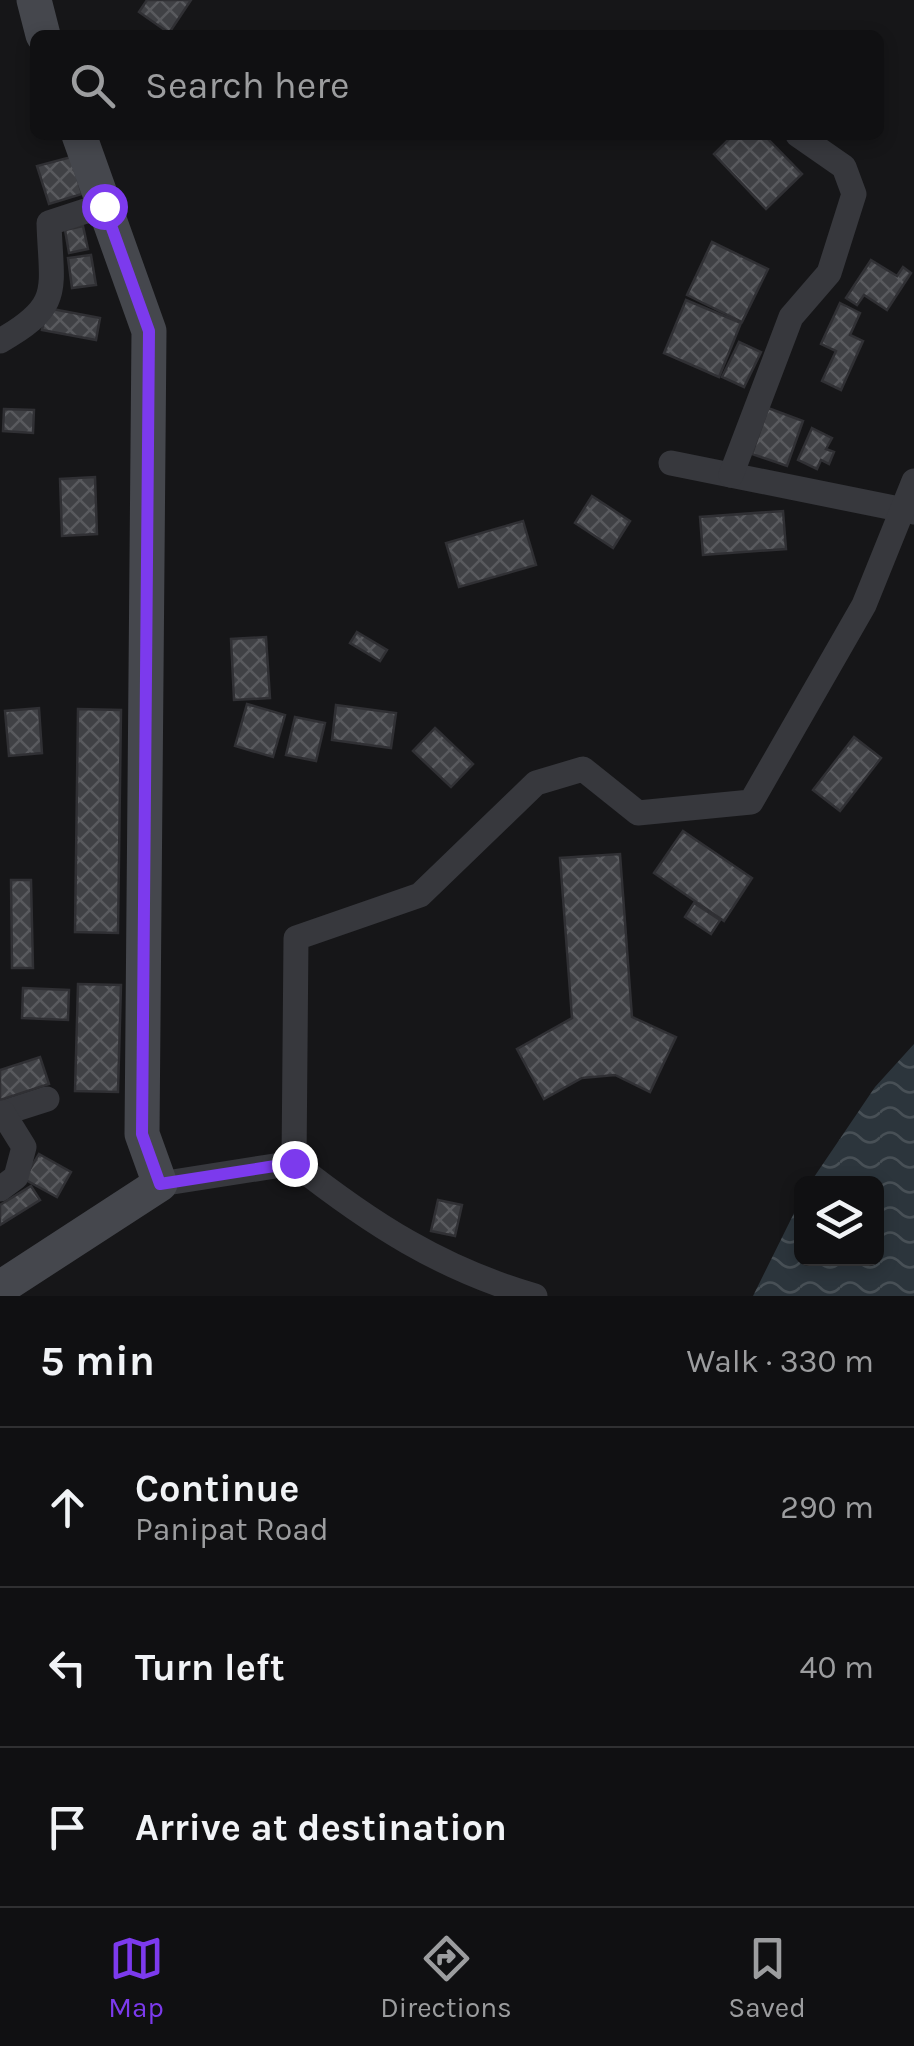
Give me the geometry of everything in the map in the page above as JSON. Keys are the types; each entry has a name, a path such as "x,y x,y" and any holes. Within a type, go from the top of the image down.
{"street":[{"path":"34,0 43,30"},
{"path":"81,140 149,331 142,1134 160,1184"},
{"path":"731,475 790,318 829,273 854,194 844,166 804,140"},
{"path":"0,341 36,321 51,296 50,223 104,206"},
{"path":"671,463 908,511"},
{"path":"294,1163 296,938 420,895 536,783 583,769 638,813 751,802 864,605 908,511 914,481"},
{"path":"0,1190 16,1178 24,1147 1,1114 47,1099"},
{"path":"0,1288 160,1184 294,1163 359,1215 474,1279 535,1296"}],"water":[{"path":"914,1044 914,1296 753,1296 794,1213 794,1266 884,1266 884,1176 815,1176 875,1087"}],"building":[{"path":"147,0 191,0 171,30 165,30 139,12"},
{"path":"728,140 769,140 802,174 766,209 714,154"},
{"path":"71,157 82,194 49,204 37,166"},
{"path":"83,226 88,249 69,253 65,230"},
{"path":"712,242 768,269 742,322 687,295"},
{"path":"91,255 96,285 72,288 68,258"},
{"path":"871,260 897,276 903,267 911,273 887,310 864,295 857,305 846,298"},
{"path":"686,300 741,323 719,377 664,353"},
{"path":"840,303 860,313 850,335 863,341 841,390 822,381 836,351 821,344"},
{"path":"47,308 100,318 96,340 42,330"},
{"path":"739,342 761,352 744,387 722,377"},
{"path":"768,408 803,421 787,466 752,454"},
{"path":"4,409 34,410 33,433 3,431"},
{"path":"812,428 832,438 826,449 834,452 829,464 821,460 817,469 798,460"},
{"path":"95,477 97,534 62,536 60,479"},
{"path":"592,496 630,521 613,548 575,523"},
{"path":"783,511 786,549 703,555 700,517"},
{"path":"523,521 536,565 459,587 446,543"},
{"path":"357,632 387,650 380,661 350,643"},
{"path":"266,637 270,698 234,700 231,639"},
{"path":"247,704 285,715 273,757 235,746"},
{"path":"336,705 396,713 391,748 332,740"},
{"path":"39,708 42,753 9,756 5,711"},
{"path":"78,709 121,710 118,933 75,932"},
{"path":"295,717 325,723 316,761 286,755"},
{"path":"435,728 473,764 451,787 413,751"},
{"path":"854,737 881,758 840,811 813,790"},
{"path":"683,831 752,878 724,921 654,873"},
{"path":"620,854 632,1017 676,1037 650,1092 615,1075 582,1078 544,1099 517,1049 572,1018 560,858"},
{"path":"11,880 31,880 33,968 12,968"},
{"path":"694,903 720,920 711,934 685,917"},
{"path":"78,984 121,985 118,1092 75,1091"},
{"path":"23,988 69,990 68,1020 22,1018"},
{"path":"40,1057 49,1084 0,1100 0,1070"},
{"path":"39,1154 71,1172 57,1197 24,1179"},
{"path":"31,1186 40,1200 0,1225 0,1205"},
{"path":"438,1200 462,1205 455,1236 431,1231"}],"route":[{"path":"104,206 149,331 142,1134 160,1184 294,1163"}]}
